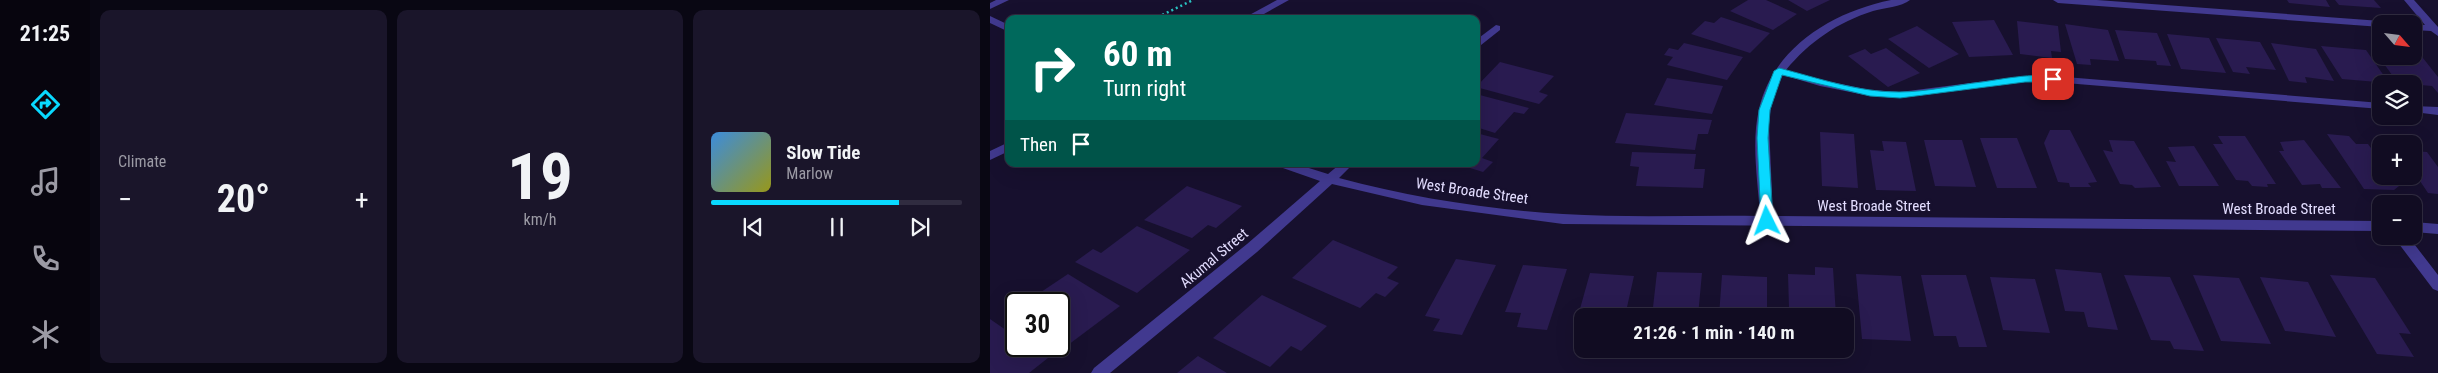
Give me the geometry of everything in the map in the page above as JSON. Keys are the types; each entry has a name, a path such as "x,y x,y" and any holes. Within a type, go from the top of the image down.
{"street":[{"path":"990,6 1004,0"},
{"path":"1255,15 1284,0"},
{"path":"1767,221 1763,138 1764,110 1779,71 1808,40 1835,23 1870,9 1905,0"},
{"path":"2058,0 2372,23"},
{"path":"2409,0 2436,30"},
{"path":"990,19 1005,27"},
{"path":"1480,42 1496,28"},
{"path":"2422,28 2436,30"},
{"path":"1779,71 1820,83 1870,93 1900,95 2025,79 2053,79 2372,105"},
{"path":"2422,110 2438,111"},
{"path":"990,156 1005,148"},
{"name":"West Broade Street","path":"1292,167 1329,180 1434,204 1564,219 2372,226"},
{"name":"Akumal Street","path":"1099,373 1161,324 1344,167"},
{"path":"2422,228 2438,229"},
{"path":"2407,245 2438,286"}],"path":[{"path":"1162,15 1193,0"}],"building":[{"path":"1748,0 1766,0 1797,14 1773,30 1730,11"},
{"path":"1788,0 1830,0 1807,11"},
{"path":"2287,0 2326,0 2330,7 2289,3"},
{"path":"2335,0 2374,0 2381,8 2339,5"},
{"path":"1721,17 1770,33 1750,53 1691,34 1705,21 1714,23"},
{"path":"1994,20 2013,55 1969,57 1952,22"},
{"path":"2017,21 2058,26 2061,52 2051,51 2052,58 2020,54"},
{"path":"2065,24 2108,30 2119,61 2090,59 2091,65 2077,64"},
{"path":"1917,26 1959,54 1929,68 1888,39"},
{"path":"2115,30 2157,33 2171,66 2157,65 2156,61 2125,59"},
{"path":"2167,34 2209,38 2226,73 2181,69"},
{"path":"2216,38 2260,42 2276,70 2246,67 2250,74 2233,72"},
{"path":"1684,43 1743,57 1727,80 1667,65 1673,57 1664,55 1669,48 1678,50"},
{"path":"2271,43 2316,49 2334,81 2305,77 2307,83 2289,81"},
{"path":"2321,46 2366,50 2372,59 2372,65 2376,65 2383,75 2372,75 2372,82 2342,79"},
{"path":"1886,48 1920,73 1888,87 1848,56 1865,49 1871,54"},
{"path":"2422,57 2438,77 2438,93 2432,86 2422,85 2422,75 2392,75 2385,65 2422,65"},
{"path":"1500,62 1554,76 1539,92 1548,95 1539,104 1480,88 1480,83"},
{"path":"1667,78 1723,86 1712,114 1654,105"},
{"path":"1480,95 1529,108 1524,114 1514,112 1495,133 1480,128"},
{"path":"1626,113 1712,120 1708,134 1698,134 1695,150 1615,143"},
{"path":"2050,130 2070,130 2097,182 2088,183 2091,187 2070,187 2069,183 2058,182 2044,143"},
{"path":"1820,132 1854,134 1858,188 1822,186"},
{"path":"1480,134 1499,139 1482,158 1493,162 1483,172 1467,167 1480,167"},
{"path":"2327,134 2349,136 2356,144 2368,144 2372,150 2372,185 2399,186 2394,190 2364,189"},
{"path":"2218,136 2245,136 2276,184 2267,184 2268,187 2252,186 2248,181 2236,180 2213,144 2223,144"},
{"path":"1980,138 2017,138 2037,188 1997,188"},
{"path":"1924,140 1962,140 1976,187 1935,186"},
{"path":"2109,140 2134,141 2161,187 2135,188 2132,185 2120,184 2103,150 2113,152"},
{"path":"2304,140 2341,188 2322,188 2320,184 2302,185 2279,151 2284,151 2280,142"},
{"path":"1882,141 1906,142 1916,191 1876,190 1870,150 1884,151"},
{"path":"2194,146 2219,186 2179,186 2166,161 2176,162 2168,147"},
{"path":"1632,152 1696,154 1694,169 1705,169 1703,188 1636,186 1639,167 1630,166"},
{"path":"2422,152 2427,152 2438,167 2438,194 2428,193 2422,184"},
{"path":"1187,186 1242,206 1216,228 1208,225 1192,238 1144,220"},
{"path":"1137,226 1190,250 1137,293 1075,262 1093,249 1101,253"},
{"path":"1333,240 1398,267 1387,278 1399,283 1385,297 1376,293 1360,308 1292,278"},
{"path":"1456,259 1496,265 1462,335 1433,331 1440,319 1425,316"},
{"path":"1523,265 1567,269 1547,330 1517,327 1521,313 1505,312"},
{"path":"1815,267 1833,268 1836,308 1789,308 1788,274 1815,275"},
{"path":"2055,269 2101,273 2118,330 2088,327 2084,312 2065,311"},
{"path":"1657,272 1702,273 1699,308 1653,308"},
{"path":"1590,273 1634,276 1627,308 1580,308"},
{"path":"1068,274 1120,306 1070,344 1070,292 1041,292"},
{"path":"1856,274 1901,276 1911,341 1862,339"},
{"path":"1722,275 1767,277 1767,308 1720,308"},
{"path":"1921,275 1966,275 1987,347 1959,347 1956,336 1934,336"},
{"path":"2124,275 2170,277 2204,351 2174,349 2170,341 2151,340"},
{"path":"2193,275 2239,278 2271,344 2221,341"},
{"path":"2330,275 2375,278 2411,334 2399,333 2414,357 2377,354"},
{"path":"1990,277 2035,279 2050,333 2003,330"},
{"path":"2260,277 2308,282 2336,337 2285,331"},
{"path":"1262,295 1327,326 1301,351 1291,346 1270,367 1213,338"},
{"path":"990,319 1005,329 1005,357 1048,358 1029,373 990,373"},
{"path":"1198,356 1227,373 1177,373"}],"route":[{"path":"1767,221 1763,138 1764,110 1779,71 1820,83 1870,93 1900,95 2025,79 2053,79"}]}
